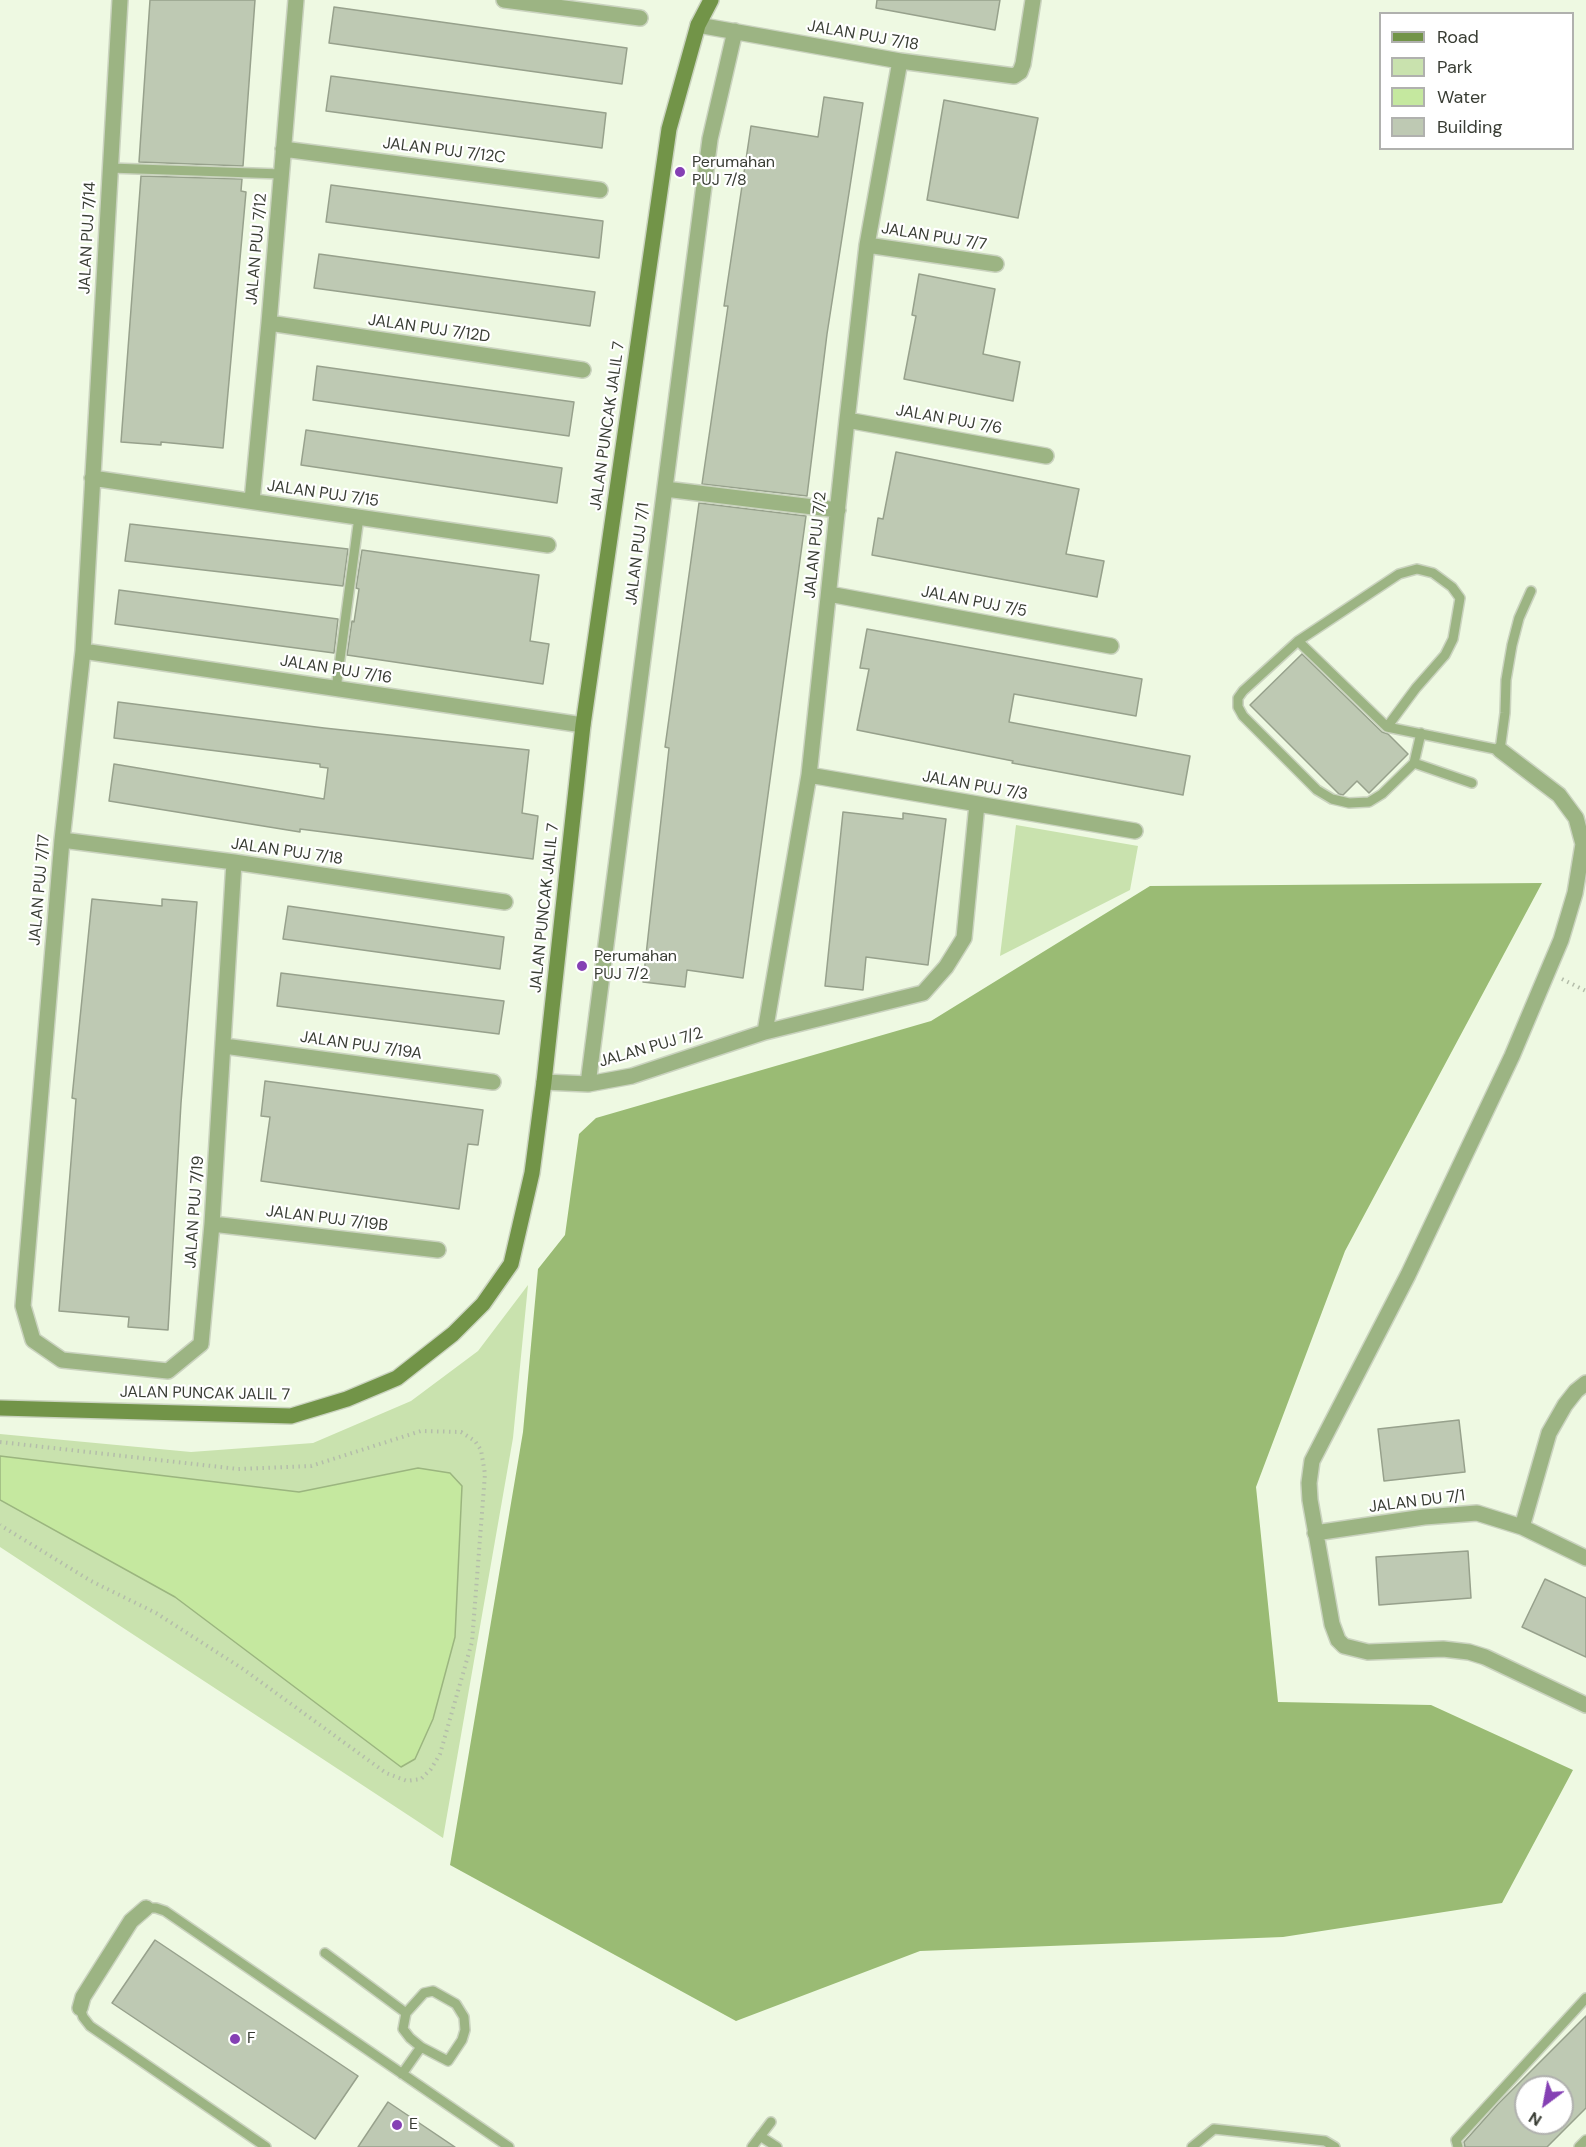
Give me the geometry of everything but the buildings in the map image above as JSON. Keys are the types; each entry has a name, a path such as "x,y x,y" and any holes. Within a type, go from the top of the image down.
{"street":[{"name":"JALAN PUJ 7/14","path":"92,478 120,0"},
{"name":"JALAN PUJ 7/12","path":"252,501 297,0"},
{"path":"504,0 640,18"},
{"name":"JALAN PUNCAK JALIL 7","path":"0,1408 291,1416 347,1399 397,1378 453,1334 483,1304 511,1264 532,1173 583,725 669,129 698,25 711,0"},
{"name":"JALAN PUJ 7/18","path":"698,25 900,61 1014,76 1020,72 1033,0"},
{"name":"JALAN PUJ 7/1","path":"588,1084 710,139 735,31"},
{"name":"JALAN PUJ 7/2","path":"765,1032 809,775 846,420 867,245 900,61"},
{"name":"JALAN PUJ 7/12C","path":"283,149 600,190"},
{"name":"JALAN PUJ 7/7","path":"867,245 996,264"},
{"name":"JALAN PUJ 7/12D","path":"269,323 583,370"},
{"name":"JALAN PUJ 7/6","path":"846,420 1046,456"},
{"name":"JALAN PUJ 7/15","path":"92,478 548,546"},
{"name":"JALAN PUJ 7/17","path":"23,1306 62,840 83,651 92,478"},
{"path":"664,489 838,510"},
{"name":"JALAN PUJ 7/5","path":"829,594 1111,646"},
{"name":"JALAN PUJ 7/16","path":"83,651 583,725"},
{"path":"1500,750 1559,795 1576,818 1583,844 1575,893 1562,940 1512,1056 1408,1275 1312,1461 1309,1483 1310,1500 1332,1624 1338,1640 1344,1646 1368,1652 1443,1649 1469,1652 1485,1657 1586,1705"},
{"name":"JALAN PUJ 7/3","path":"809,775 1135,831"},
{"name":"JALAN PUJ 7/2","path":"544,1082 588,1084 632,1076 765,1032 923,993 946,967 964,938 977,804"},
{"name":"JALAN PUJ 7/18","path":"62,840 234,862 506,902"},
{"name":"JALAN PUJ 7/19","path":"23,1306 33,1340 62,1360 168,1371 201,1344 213,1224 234,862"},
{"name":"JALAN PUJ 7/19A","path":"224,1046 493,1082"},
{"name":"JALAN PUJ 7/19B","path":"213,1224 438,1250"},
{"path":"1522,1527 1548,1433 1565,1405 1586,1383"},
{"name":"JALAN DU 7/1","path":"1315,1533 1424,1517 1476,1514 1522,1527 1586,1558"},
{"path":"80,2008 83,1997 131,1920 146,1908"}],"lane":[{"path":"110,168 281,174"},
{"path":"336,688 359,517"},
{"path":"1387,727 1416,688 1445,655 1453,639 1460,598 1452,587 1433,573 1417,569 1399,574 1298,641 1243,691 1238,698 1238,707 1317,790 1332,799 1349,803 1369,802 1382,794 1414,763 1421,733"},
{"path":"1298,641 1387,727 1500,750 1505,713 1506,680 1512,645 1531,591"},
{"path":"1414,763 1472,783"},
{"path":"146,1908 165,1911 509,2147"},
{"path":"325,1953 406,2013"},
{"path":"433,1991 456,2004 464,2016 465,2030 462,2040 447,2061 421,2047 403,2029 406,2013 424,1993 433,1991"},
{"path":"1458,2147 1456,2140 1586,1998"},
{"path":"80,2008 83,2018 90,2026 266,2147"},
{"path":"402,2074 421,2047"},
{"path":"752,2147 771,2122"},
{"path":"1192,2147 1214,2129 1325,2141 1335,2147"},
{"path":"760,2136 777,2147"},
{"path":"1579,2147 1586,2140"}],"path":[{"path":"1547,972 1586,991"},
{"path":"0,1442 238,1469 311,1466 421,1431 461,1432 475,1441 481,1450 485,1474 472,1641 440,1754 421,1779 407,1781 386,1773 195,1637 156,1613 91,1581 0,1525"}],"green space":[{"path":"1016,825 1138,846 1130,890 1000,956"},
{"path":"528,1285 513,1438 443,1838 0,1547 0,1434 191,1452 313,1443 411,1401 478,1351"}],"shaded area":[{"path":"1542,883 1345,1251 1256,1487 1278,1702 1431,1705 1573,1770 1502,1903 1283,1937 920,1951 736,2021 450,1865 523,1432 538,1269 565,1235 579,1134 596,1118 931,1021 1150,886"}],"water":[{"path":"0,1456 299,1492 418,1468 450,1473 462,1486 455,1637 433,1719 415,1759 401,1767 175,1597 0,1500"}],"place":[{"name":"Perumahan PUJ 7/8","path":"680,172"},
{"name":"Perumahan PUJ 7/2","path":"582,966"},
{"name":"F","path":"235,2039"},
{"name":"E","path":"397,2125"}]}
